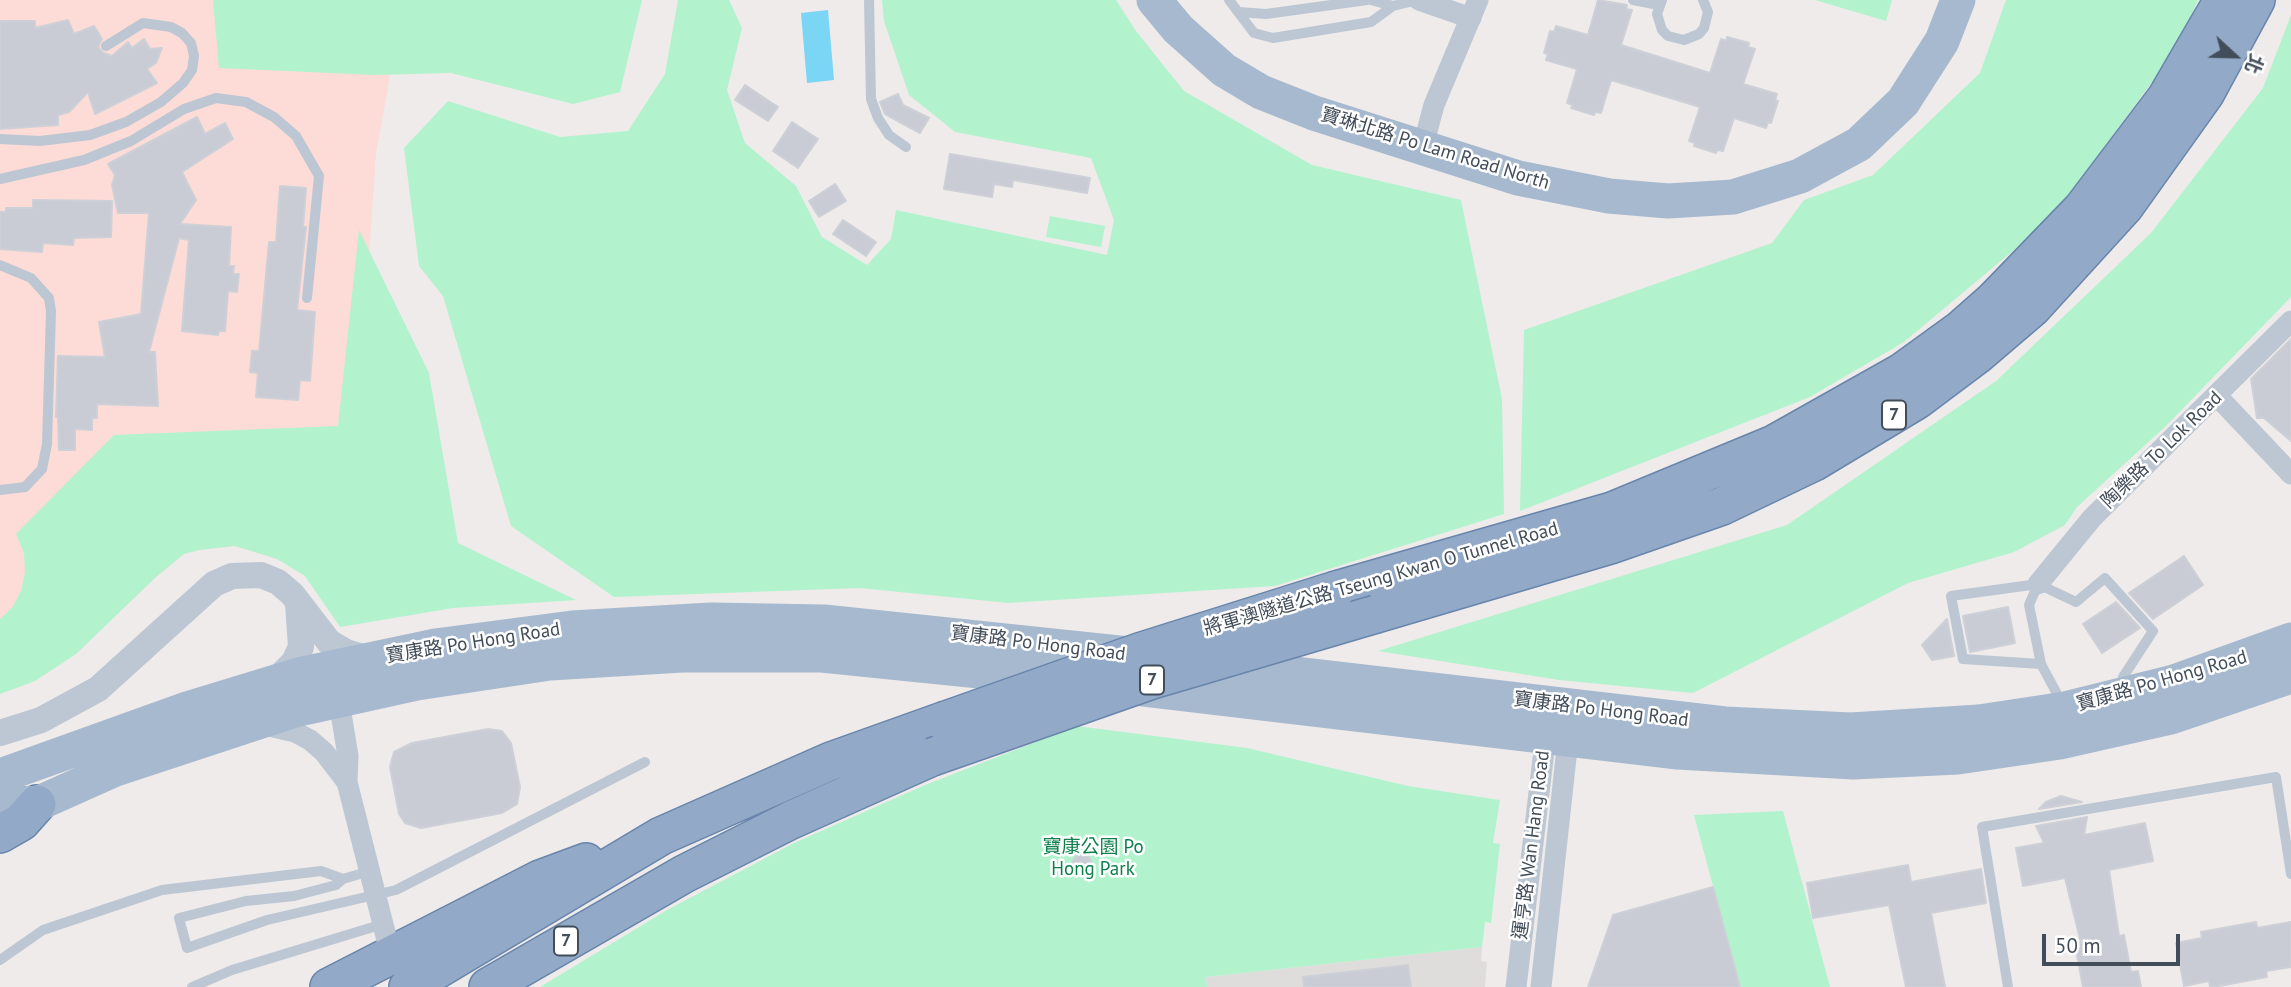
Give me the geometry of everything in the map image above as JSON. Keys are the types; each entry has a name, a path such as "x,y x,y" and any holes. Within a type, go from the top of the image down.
{"highway":[{"name":"將軍澳隧道公路 Tseung Kwan O Tunnel Road","path":"488,987 684,874 791,820 927,742 1139,652 1336,590 1612,511 1774,444 1902,372 1960,330 1994,300 2082,209 2166,98 2223,0"},
{"name":"將軍澳隧道公路 Tseung Kwan O Tunnel Road","path":"408,987 661,836 831,761 927,742 1152,680 1610,545 1722,506 1814,462 1917,400 1978,355 2032,308 2126,206 2206,94 2256,0"},
{"path":"0,834 21,822 37,804"},
{"path":"329,987 540,879 661,836"},
{"path":"391,987 460,954"}],"main road":[{"name":"寶琳北路 Po Lam Road North","path":"1154,0 1178,29 1224,70 1261,92 1314,114 1518,178 1609,196 1668,201 1733,197 1800,176 1859,144 1903,102 1942,41 1958,0"},
{"name":"寶康路 Po Hong Road","path":"0,776 311,686 369,659 480,639 595,626 700,620 824,622 915,629 1559,722 1678,752 1796,761 1853,762 1958,757 2122,729 2219,702 2291,676"},
{"name":"寶康路 Po Hong Road","path":"0,806 11,803 37,804 113,770 257,723 311,686 417,683 550,663 682,654 822,655 1559,722 1725,724 1851,730 1979,722 2065,709 2207,671 2291,640"}],"street":[{"path":"1418,0 1474,9 1434,105 1423,146"},
{"name":"陶樂路 To Lok Road","path":"2038,584 2092,518 2291,321"},
{"path":"2217,396 2291,474"},
{"path":"0,733 51,716 97,689 222,579 241,574 270,578 285,587 329,642 346,652 369,659"},
{"path":"298,602 301,647 294,662 311,686 348,756 347,782 386,934"},
{"name":"運亨路 Wan Hang Road","path":"1516,987 1559,722"},
{"name":"運亨路 Wan Hang Road","path":"1541,987 1559,722"},
{"path":"257,723 310,740 324,752 347,782"}],"lane":[{"path":"869,0 871,99 878,118 890,135 906,147"},
{"path":"1229,0 1255,33 1273,38 1371,22 1393,6 1418,0"},
{"path":"1239,12 1266,14 1369,0 1393,6"},
{"path":"1633,0 1660,3 1658,22 1662,30 1668,36 1684,40 1699,34 1704,28 1708,12 1703,0"},
{"path":"0,139 40,141 90,135 127,122 162,102 183,83 192,69 194,56 191,43 183,33 157,24 142,23 106,46"},
{"path":"0,179 84,160 131,141 184,109 216,98 246,102 274,117 296,136 319,176 307,298"},
{"path":"0,265 31,278 49,298 51,311 47,444 42,469 25,487 0,490"},
{"path":"2041,664 1963,659 1951,596 2038,584 2076,602 2105,578 2153,631 2123,677 2124,695"},
{"path":"2038,584 2029,605 2041,664 2065,709"},
{"path":"370,871 343,879 336,885 294,896 246,901 179,918 187,948 267,920 396,890 645,762"},
{"path":"2008,987 1982,827 2276,776 2291,874"},
{"path":"0,960 44,930 162,890 321,871 343,879"},
{"path":"192,987 232,970 386,934"}],"shaded area":[{"path":"0,0 394,0 389,82 376,153 357,430 322,600 305,576 277,559 235,546 184,554 156,577 76,654 35,681 0,694"},
{"path":"1482,947 1481,961 1487,962 1485,987 1207,987 1206,977"}],"green space":[{"path":"213,0 642,0 620,92 573,104 451,73 374,75 219,68"},
{"path":"678,0 729,0 742,28 727,90 745,143 796,186 822,237 867,265 891,239 896,210 1107,255 1114,220 1091,158 955,132 909,95 884,21 882,0 1116,0 1136,31 1184,91 1312,165 1461,200 1502,399 1504,514 1275,586 1008,603 860,588 614,597 511,526 443,296 419,266 404,148 448,101 560,137 628,131 665,74"},
{"path":"1815,0 1892,0 1886,21"},
{"path":"2006,0 2198,0 2175,51 2051,219 1904,342 1810,397 1520,511 1524,330 1772,243 1804,200 1873,175 1980,73"},
{"path":"2291,15 2291,297 2165,427 2077,507 2065,525 2014,552 1908,583 1693,693 1559,680 1378,651 1787,525 1996,381 2151,233 2263,88"},
{"path":"1050,216 1105,226 1101,247 1046,237"},
{"path":"359,230 429,373 458,543 576,600 453,608 340,627 305,576 277,559 235,546 199,550 184,554 156,577 76,654 35,681 0,694 0,619 12,608 21,591 25,572 24,553 16,534 114,435 338,426"},
{"name":"寶康公園 Po Hong Park","path":"1077,726 1247,748 1408,786 1500,800 1493,843 1500,844 1491,923 1485,922 1482,947 1206,977 1207,987 540,987 667,910 794,843 925,785"},
{"path":"1783,811 1830,987 1740,987 1694,815"}],"water":[{"path":"828,10 834,80 807,83 801,13"}],"building":[{"path":"1598,0 1627,5 1626,9 1632,10 1621,45 1710,73 1721,39 1726,41 1727,37 1749,43 1748,47 1755,49 1743,84 1777,94 1775,100 1778,101 1771,123 1768,122 1766,128 1734,118 1723,151 1717,150 1716,153 1694,146 1695,143 1689,141 1700,107 1611,80 1601,113 1595,112 1594,115 1571,108 1573,105 1567,103 1577,69 1546,60 1548,54 1544,53 1550,31 1554,32 1556,26 1588,35"},
{"path":"68,20 74,34 94,26 102,39 98,47 103,53 112,56 128,42 132,48 144,39 150,49 162,48 156,63 147,69 157,83 95,114 88,92 69,112 58,115 58,125 0,129 0,21 35,21 35,28"},
{"path":"745,85 778,107 768,121 735,100"},
{"path":"898,94 903,105 929,118 920,133 885,114 880,102"},
{"path":"197,117 205,134 225,123 233,139 182,172 196,200 180,224 231,227 229,266 234,266 233,274 239,274 237,292 228,291 225,331 219,331 218,335 182,331 189,240 179,238 149,352 155,352 158,406 97,404 97,418 92,418 92,430 75,429 75,450 59,450 56,417 58,356 105,357 99,322 141,314 149,213 118,213 112,185 115,175 108,164"},
{"path":"792,122 818,139 798,168 773,151"},
{"path":"950,154 1090,178 1087,193 1013,180 1012,187 994,184 992,197 944,189"},
{"path":"835,184 846,201 819,217 809,201"},
{"path":"280,186 306,188 303,227 306,227 297,310 315,312 310,381 300,380 298,400 256,397 258,373 250,372 252,351 259,351 269,242 276,242"},
{"path":"33,200 112,201 111,237 74,238 73,245 43,243 42,252 0,249 0,212 6,212 6,208 33,208"},
{"path":"843,220 876,242 866,256 833,234"},
{"path":"2291,339 2291,441 2264,418 2257,418 2251,379"},
{"path":"2184,556 2203,585 2153,619 2129,593"},
{"path":"2116,602 2140,628 2102,653 2083,624"},
{"path":"2008,607 2015,643 1970,652 1963,616"},
{"path":"1947,619 1954,656 1932,660 1922,645"},
{"path":"488,729 502,731 511,743 520,787 517,804 502,813 421,828 405,823 399,814 390,767 394,752 412,743"},
{"path":"2061,796 2082,802 2039,809 2046,802"},
{"path":"2087,817 2084,835 2145,823 2153,861 2109,870 2119,936 2124,935 2131,972 2138,971 2141,987 2083,987 2075,944 2081,943 2065,878 2023,886 2016,848 2044,843 2036,826"},
{"path":"1082,855 1089,858 1092,865 1089,872 1082,875 1075,872 1072,865 1075,858"},
{"path":"1908,865 1911,882 1981,869 1986,903 1931,913 1945,987 1906,987 1889,905 1813,918 1807,883"},
{"path":"1713,887 1740,987 1588,987 1613,915"},
{"path":"2256,922 2257,928 2291,922 2291,967 2266,971 2267,977 2214,987 2210,987 2209,981 2184,986 2176,943 2202,938 2201,932"},
{"path":"1408,965 1411,987 1304,987 1303,977"}]}
